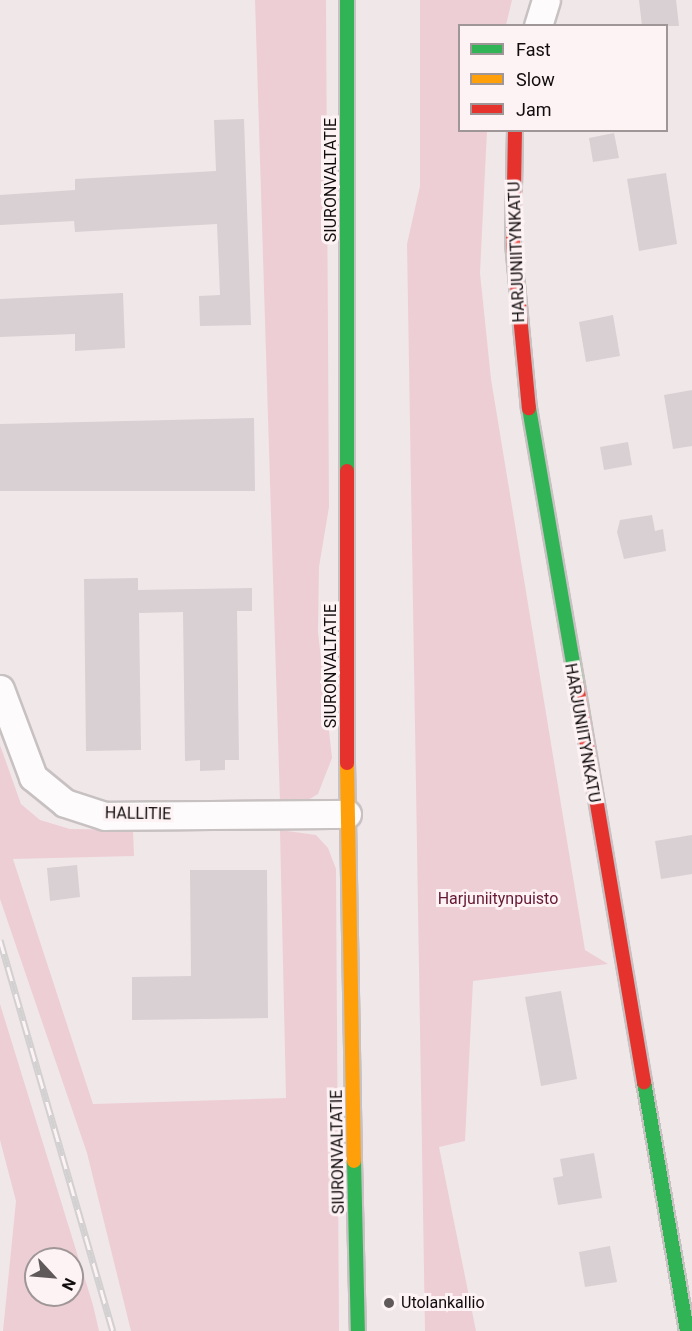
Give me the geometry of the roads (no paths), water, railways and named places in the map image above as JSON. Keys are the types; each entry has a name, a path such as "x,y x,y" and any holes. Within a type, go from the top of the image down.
{"main road":[{"name":"SIURONVALTATIE","path":"347,0 347,814 358,1331"},
{"name":"HARJUNIITYNKATU","path":"515,132 513,243 522,367 687,1331"}],"street":[{"path":"539,24 546,0"},
{"name":"HALLITIE","path":"0,689 33,777 65,803 105,816 347,814"}],"railway":[{"path":"0,940 113,1331"}],"place":[{"name":"Utolankallio","path":"389,1303"}],"park label":[{"name":"Harjuniitynpuisto","path":"498,899"}]}
